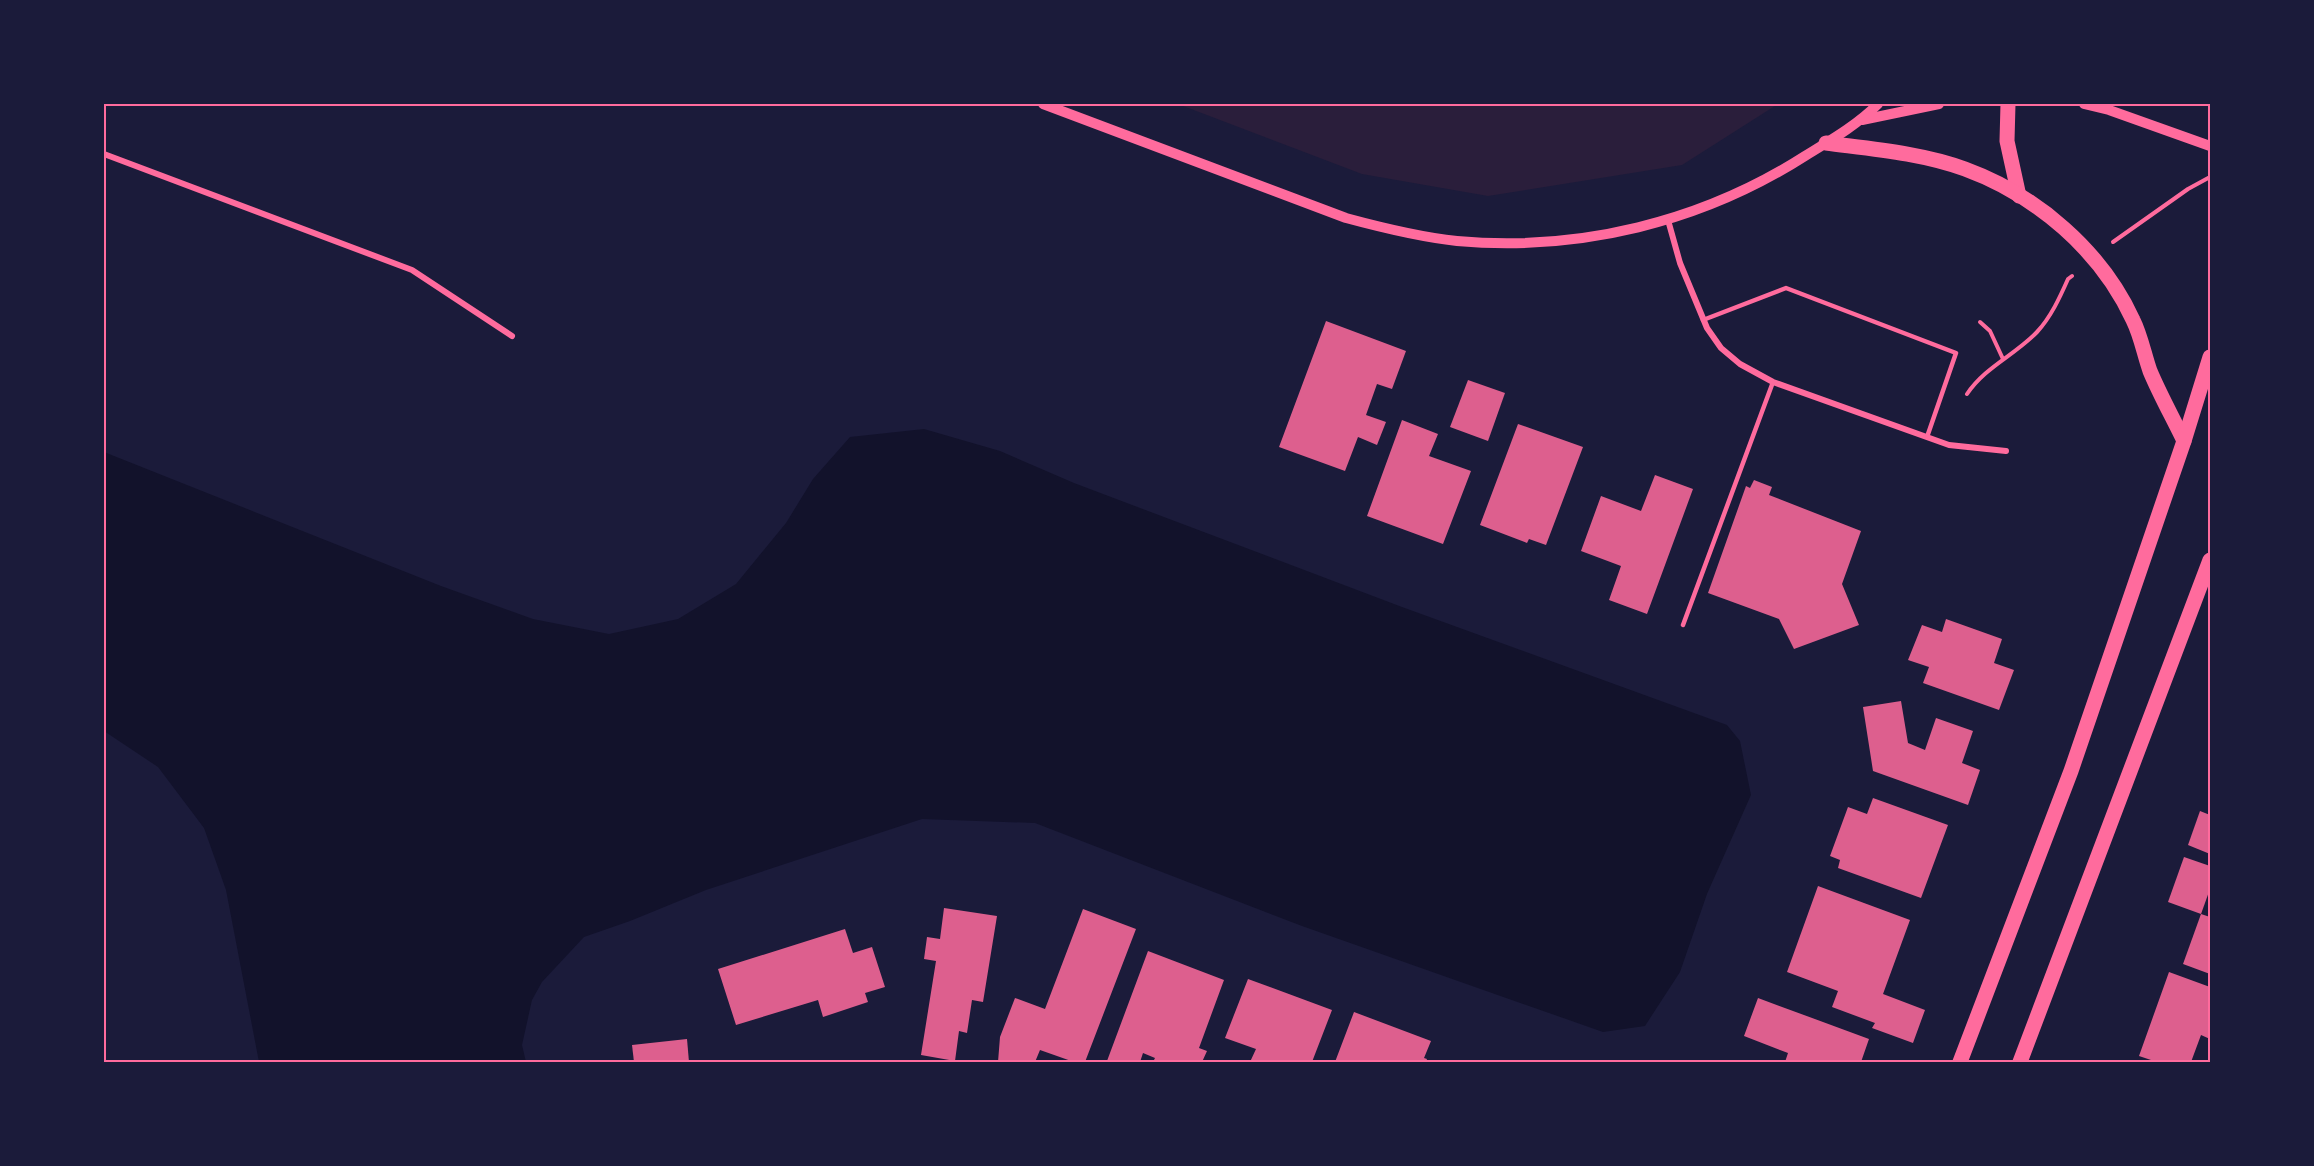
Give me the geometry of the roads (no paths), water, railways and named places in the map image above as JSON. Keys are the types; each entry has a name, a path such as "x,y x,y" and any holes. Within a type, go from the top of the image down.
{"main road":[{"path":"2007,104 2007,141 2019,196"},
{"path":"1826,143 1901,153 1964,168 2019,196 2048,214 2073,236 2109,279 2133,320 2151,372 2184,441"},
{"path":"1960,1062 2071,771 2211,357"},
{"path":"2020,1062 2211,560"}],"street":[{"path":"1044,104 1346,218 1414,234 1458,241 1544,242 1619,231 1668,220 1704,208 1785,169 1862,120 1878,104"},
{"path":"1862,120 1939,104"},
{"path":"2085,104 2109,110 2211,146"},
{"path":"104,154 412,270 512,336"},
{"path":"1668,220 1680,263 1703,320 1721,348 1740,364 1773,382 1949,445 2006,451"}],"lane":[{"path":"1703,320 1786,288 1956,353 1926,437"},
{"path":"1683,625 1773,382"}]}
